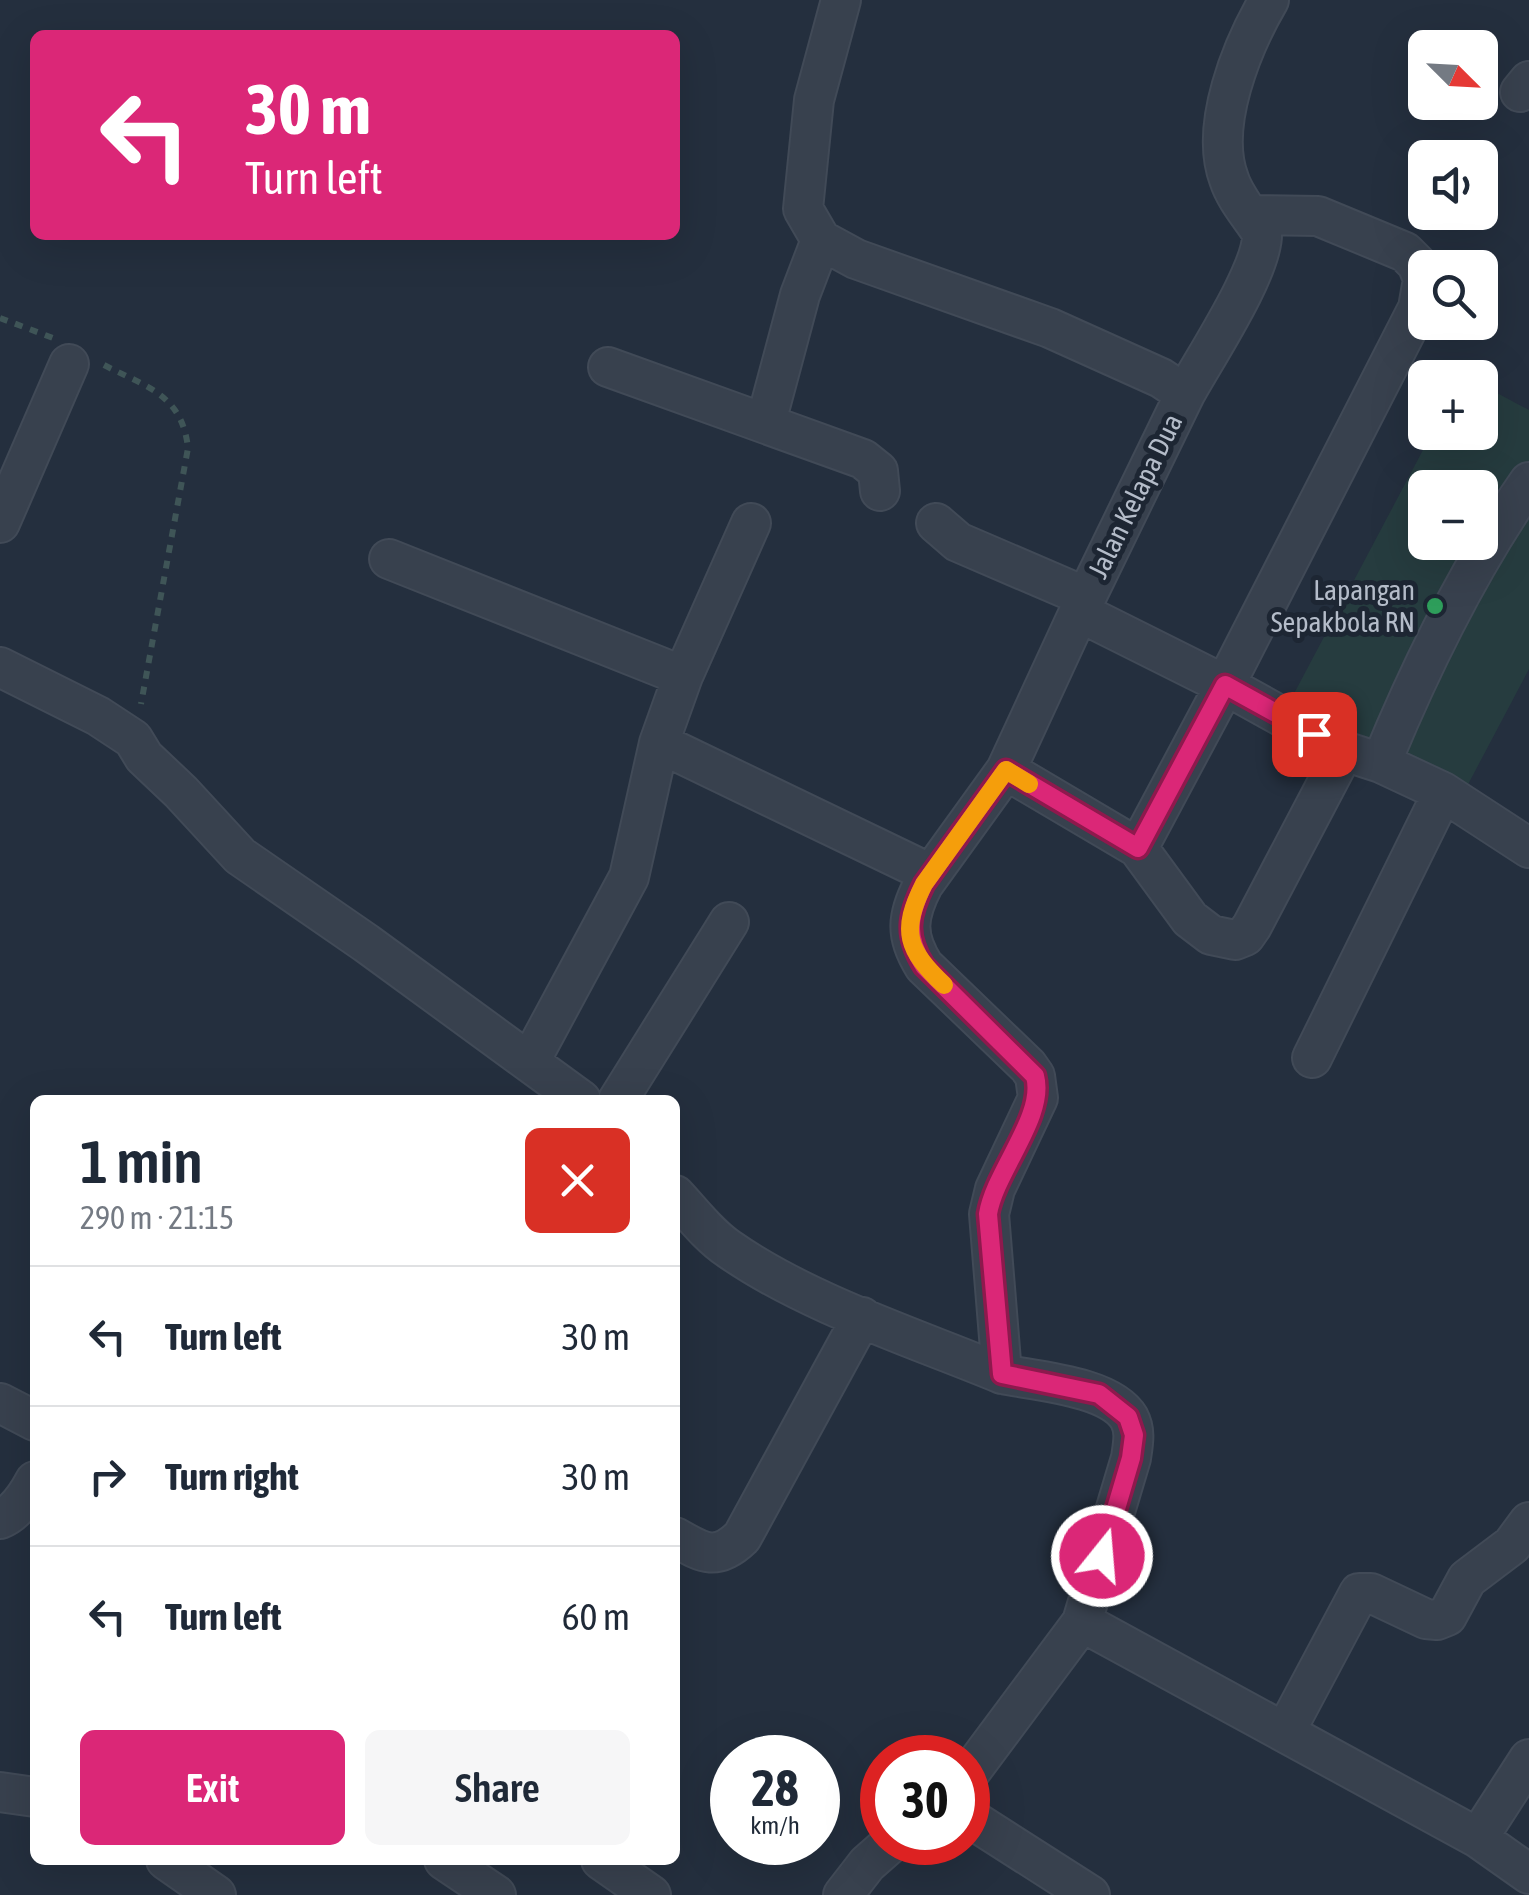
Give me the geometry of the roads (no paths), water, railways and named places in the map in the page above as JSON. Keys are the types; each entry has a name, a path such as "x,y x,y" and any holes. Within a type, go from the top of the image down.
{"street":[{"path":"766,422 800,295 821,240 803,209 814,100 841,0"},
{"path":"1185,394 1254,268 1263,243 1262,232 1229,180 1221,142 1227,104 1244,52 1269,0"},
{"path":"1138,848 1418,308 1423,280 1417,264 1405,252 1318,216 1250,215"},
{"name":"Jalan Kelapa Dua","path":"821,240 856,259 1050,328 1161,378 1185,394 1082,604 1344,751 1443,792 1529,848"},
{"path":"0,523 78,357"},
{"path":"608,367 766,422 871,464 878,472 880,492"},
{"path":"1380,763 1417,675 1504,518 1529,482"},
{"path":"936,522 958,542 1082,604 1006,770 931,874 914,904 908,928 912,948 924,966 1028,1066 1038,1088 1038,1098 994,1189 988,1214 1002,1374"},
{"path":"530,1061 629,877 659,743 683,676 751,523"},
{"path":"389,560 683,676"},
{"path":"0,667 98,716 133,740 144,757 240,856 575,1095"},
{"path":"659,743 931,874"},
{"path":"1006,770 1138,848 1190,919 1211,935 1235,940 1245,936 1344,751"},
{"path":"1312,1058 1443,792"},
{"path":"621,1095 730,922"},
{"path":"680,1200 727,1248 801,1289 1002,1374 1099,1394 1128,1417 1134,1435 1131,1458 1082,1622 990,1745"},
{"path":"680,1540 717,1554 742,1537 862,1316"},
{"path":"0,1403 30,1418"},
{"path":"0,1520 30,1491"},
{"path":"1285,1732 1359,1593 1371,1593 1426,1619 1448,1616 1467,1579 1512,1546 1529,1522"},
{"path":"1082,1622 1478,1838 1529,1874"},
{"path":"1478,1838 1529,1758"},
{"path":"0,1792 30,1797"},
{"path":"990,1831 1090,1895"},
{"path":"173,1865 216,1895"},
{"path":"451,1865 496,1895"},
{"path":"609,1865 650,1895"},
{"path":"843,1895 867,1865"}],"place":[{"name":"Lapangan Sepakbola RN","path":"1435,606"}]}
